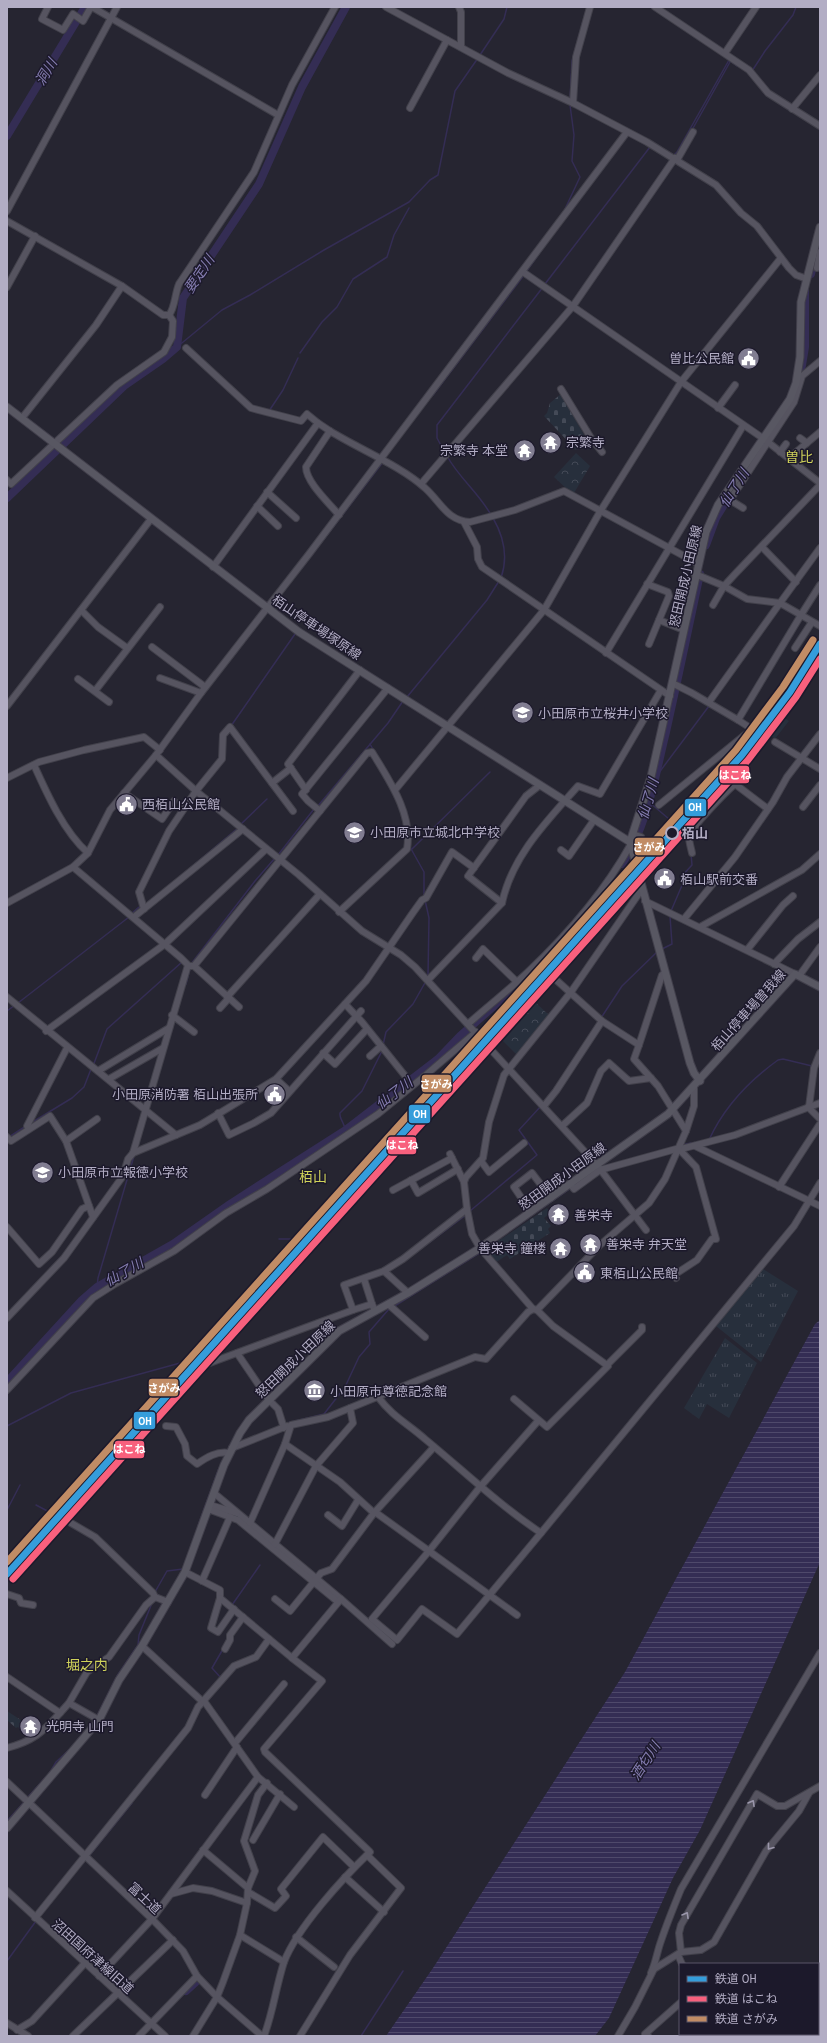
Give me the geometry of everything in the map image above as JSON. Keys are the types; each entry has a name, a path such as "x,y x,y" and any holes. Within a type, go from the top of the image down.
{"main road":[{"name":"怒田開成小田原線","path":"631,843 650,780 670,696 675,684 684,630 698,575 698,563 702,544 712,517 727,499 765,440 790,399 800,376 801,302 807,279 816,267 820,227"},
{"name":"栢山停車場塚原線","path":"7,407 299,632 631,843"},
{"path":"631,843 645,901 690,1063 694,1073 700,1081"},
{"name":"栢山停車場曽我線","path":"700,1081 797,975 820,987"},
{"name":"怒田開成小田原線","path":"7,1828 26,1801 92,1731 97,1718 119,1680 142,1646 185,1572 232,1447 246,1424 334,1334 374,1308 388,1304 408,1293 480,1248 570,1184 600,1168 673,1109 700,1081"}],"street":[{"path":"48,7 42,19 63,30 73,14 83,21 92,7 278,115"},
{"path":"7,211 117,7"},
{"path":"169,315 172,311 174,294 179,284 254,172 292,85 336,7"},
{"path":"386,7 479,57 627,132 674,158 716,185 741,213 757,226 796,275 807,279"},
{"path":"459,7 461,12 461,47"},
{"path":"571,103 576,58 590,7"},
{"path":"655,7 751,72 768,93 820,126"},
{"path":"725,53 756,7"},
{"path":"410,108 447,40"},
{"path":"792,108 820,74"},
{"path":"7,903 73,867 88,853 110,810 158,752 205,687 268,609 382,460 493,310 525,273 563,218 627,132"},
{"path":"421,484 573,306 693,132"},
{"path":"7,221 122,286 163,315 169,315"},
{"path":"7,287 35,236"},
{"path":"816,267 820,252"},
{"path":"397,788 544,610 601,510 681,382 781,258"},
{"path":"525,273 765,440 820,484 724,586 713,606"},
{"path":"22,418 96,325 122,286"},
{"path":"8,484 55,444 117,385 164,352 172,337 173,321 169,315"},
{"path":"186,348 251,408 301,421 306,414 330,431 421,484 450,515 464,522 477,547 478,558 482,567 670,696"},
{"path":"800,376 820,361"},
{"path":"718,408 735,385"},
{"path":"561,389 591,438 602,452"},
{"path":"214,567 318,423"},
{"path":"606,653 648,584 651,573 669,548 743,426"},
{"path":"330,431 306,467 306,472 318,491 339,515"},
{"path":"789,458 820,432"},
{"path":"800,438 807,443"},
{"path":"780,452 786,444"},
{"path":"464,522 515,510 564,491 698,563"},
{"path":"267,492 296,518"},
{"path":"727,499 743,508"},
{"path":"257,506 278,526"},
{"path":"7,706 151,519"},
{"path":"762,547 796,582"},
{"path":"708,702 820,548"},
{"path":"698,575 724,586 747,599 780,603 820,626"},
{"path":"648,584 668,592 669,596 649,644"},
{"path":"738,720 801,615 819,589"},
{"path":"95,691 160,607"},
{"path":"81,610 98,627 127,648"},
{"path":"659,620 684,630"},
{"path":"795,648 812,622"},
{"path":"152,647 205,687"},
{"path":"306,790 288,764 360,670"},
{"path":"160,678 201,693"},
{"path":"78,679 109,702"},
{"path":"659,805 754,730 675,684"},
{"path":"320,811 302,794 388,688"},
{"path":"426,978 502,903 505,888 520,854 578,786 600,794 661,690"},
{"path":"144,909 139,892 160,845 196,791 222,759 223,735 230,726 293,811"},
{"path":"684,919 735,857 768,809 787,777 820,734"},
{"path":"7,778 34,765 84,750 144,737 196,791 280,860 339,912 362,931 407,959 600,1168 646,1230"},
{"path":"775,742 820,769"},
{"path":"136,1152 168,1028 174,1017 188,964 280,860 367,753 372,752 397,788 404,818 407,849 339,912"},
{"path":"34,765 53,805 78,845 88,853"},
{"path":"272,783 291,768"},
{"path":"692,853 689,838 693,830 717,799 735,784 768,809"},
{"path":"502,903 468,876 526,796 540,785"},
{"path":"803,807 820,785"},
{"path":"124,793 162,819 174,802"},
{"path":"561,850 569,856 594,820"},
{"path":"134,917 242,828"},
{"path":"633,834 641,837"},
{"path":"468,1024 517,982 549,950 586,908 631,843"},
{"path":"46,1030 166,944 266,849"},
{"path":"7,1318 64,1258 123,1176 128,1159 136,1152 200,1124 276,1079 366,980 424,899 452,852 474,868"},
{"path":"700,928 802,870 820,854"},
{"path":"73,867 239,1007"},
{"path":"464,1182 470,1172 481,1161 485,1150 489,1122 504,1075 571,992 642,889"},
{"path":"220,1008 320,894"},
{"path":"747,950 783,904 794,896"},
{"path":"645,901 797,975 820,947"},
{"path":"774,964 798,939 820,922"},
{"path":"476,958 484,950 517,982"},
{"path":"665,973 662,975 634,1059 651,1078 673,1109 686,1131"},
{"path":"523,1012 553,978 571,992 602,1021 639,1045"},
{"path":"7,997 176,1135"},
{"path":"345,1004 368,1029 406,1077"},
{"path":"218,1113 229,1135 271,1113 288,1091 362,1011"},
{"path":"174,1017 194,1032"},
{"path":"544,1106 556,1092 602,1021"},
{"path":"98,1071 168,1028"},
{"path":"323,1053 335,1064 368,1029"},
{"path":"7,1390 93,1298 174,1251 226,1213 267,1189 372,1118 410,1089 475,1031"},
{"path":"370,1056 382,1047"},
{"path":"28,1128 27,1126 68,1048"},
{"path":"108,1079 163,1048"},
{"path":"808,1107 820,1053"},
{"path":"562,1126 588,1103 602,1071 609,1062 629,1081 651,1078"},
{"path":"276,1079 288,1091"},
{"path":"166,1426 176,1427 185,1444 187,1456 197,1464 207,1457 232,1447 291,1425 328,1417 476,1357 486,1359 528,1312 535,1309 600,1245 636,1215 660,1188 686,1131 694,1106 694,1087"},
{"path":"600,1168 679,1147 694,1146 735,1135 820,1103"},
{"path":"808,1107 820,1119"},
{"path":"8,1141 50,1116 66,1141 93,1217"},
{"path":"66,1141 97,1119"},
{"path":"779,1187 820,1124"},
{"path":"481,1161 489,1172 524,1143"},
{"path":"694,1146 820,1206"},
{"path":"676,1278 674,1275 696,1260 712,1239 716,1239 696,1167 679,1147"},
{"path":"393,1190 451,1156 464,1182 472,1234 480,1248 547,1321 579,1346 608,1364"},
{"path":"411,1180 418,1193 458,1170"},
{"path":"531,1212 514,1187 532,1173 551,1198"},
{"path":"538,1421 480,1487 372,1619 397,1640 422,1609 456,1634 794,1226 820,1183"},
{"path":"7,1227 39,1264 52,1252 82,1209 89,1206"},
{"path":"353,1310 344,1285 384,1271 403,1259 467,1209"},
{"path":"52,1252 64,1258"},
{"path":"384,1271 408,1293"},
{"path":"171,1400 196,1372 207,1364 353,1310 374,1308 364,1279"},
{"path":"388,1304 425,1336"},
{"path":"514,1400 547,1427 608,1366 608,1364 642,1330 642,1327"},
{"path":"237,1353 269,1400 278,1409 284,1428"},
{"path":"378,1397 398,1420 434,1447 505,1509 541,1533"},
{"path":"276,1544 316,1466 353,1423 350,1408"},
{"path":"250,1522 291,1425"},
{"path":"284,1444 340,1482 358,1500 375,1513 517,1615"},
{"path":"275,1599 290,1611 321,1573 332,1569 375,1513 434,1447"},
{"path":"214,1493 276,1544 315,1580"},
{"path":"328,1515 342,1526 358,1500"},
{"path":"209,1507 240,1514"},
{"path":"209,1507 238,1520 340,1600 392,1644"},
{"path":"202,1581 230,1517"},
{"path":"71,1523 95,1537 153,1593 155,1597 168,1602"},
{"path":"185,1572 220,1590 220,1598 211,1628 218,1632 234,1609"},
{"path":"7,1594 19,1598 21,1603 33,1605"},
{"path":"7,1748 25,1743 42,1734 69,1703 87,1672 109,1657 146,1605 155,1597"},
{"path":"220,1598 322,1681 264,1749 265,1752 370,1852 345,1877 296,1937 284,1962 269,2023 263,2036"},
{"path":"292,1658 340,1600"},
{"path":"225,1649 230,1635 243,1617"},
{"path":"37,1919 188,1728 198,1708 234,1666 256,1657 269,1639"},
{"path":"142,1646 203,1702 258,1777 294,1807"},
{"path":"618,2036 635,2007 657,1960 657,1952 681,1888 820,1653"},
{"path":"7,1677 60,1713"},
{"path":"205,1795 236,1745 284,1684"},
{"path":"69,1703 97,1718"},
{"path":"99,1976 152,1919 258,1777"},
{"name":"富士道","path":"7,1782 152,1919 183,1951 197,1976 217,1997 263,2036"},
{"path":"193,2036 217,1997 240,1935 247,1903 248,1890 255,1871 244,1841 258,1795 267,1783"},
{"path":"682,1963 679,1954 679,1933 681,1925 757,1794 781,1806 789,1805 820,1786"},
{"path":"651,1973 668,1959 679,1954 701,1950 714,1942 766,1852 799,1811 809,1793"},
{"path":"253,1840 280,1794"},
{"path":"795,1800 803,1803"},
{"path":"203,1850 248,1890 275,1908 286,1896 281,1889 323,1837 354,1867"},
{"path":"300,2036 350,1955 401,1888 367,1855"},
{"path":"345,1877 384,1912"},
{"path":"170,1894 193,1888 212,1891 247,1903"},
{"name":"沼田国府津線旧道","path":"7,1892 165,2036"},
{"path":"240,1935 284,1962"},
{"path":"296,1937 334,1967"},
{"path":"73,2036 173,1940"},
{"path":"17,2030 32,2021 85,1963"},
{"path":"139,2036 197,1976"},
{"path":"648,2036 645,2034 679,2004"},
{"path":"7,2023 28,2036"}],"green space":[{"path":"561,394 584,435 576,450 544,416 547,413 550,403"},
{"path":"576,453 590,466 574,493 568,490 554,477"},
{"path":"781,715 789,721 775,739 768,734"},
{"path":"536,1003 550,1016 518,1056 503,1041"},
{"path":"547,1208 550,1213 544,1218 551,1226 548,1229 550,1233 510,1259 507,1255 495,1263 485,1250"},
{"path":"763,1269 798,1291 761,1362 716,1326"},
{"path":"725,1338 757,1363 729,1418 707,1404 699,1419 684,1408"},
{"path":"7,1711 27,1724 22,1731 7,1720"}],"water":[{"name":"酒匂川","path":"820,1320 820,1562 700,1830 673,1878 609,2018 595,2036 386,2036 433,1968 625,1672 815,1324"}],"waterway":[{"name":"洞川","path":"7,136 85,7"},
{"name":"要定川","path":"7,498 124,386 163,359 177,347 183,298 259,184 302,87 346,7"},
{"path":"480,55 504,19 507,7"},
{"path":"570,99 572,61 587,7"},
{"path":"752,71 765,51 793,15 796,7"},
{"path":"177,347 222,310 409,202 430,180 438,175 455,91 478,58"},
{"path":"673,156 677,152 729,60 737,66"},
{"path":"692,130 730,62"},
{"path":"565,209 580,177 572,161 574,135 570,105"},
{"path":"545,284 651,147"},
{"path":"300,353 322,322 337,307 353,279 387,257 394,235 409,208"},
{"path":"526,272 563,220"},
{"name":"仙了川","path":"811,274 820,240"},
{"path":"433,395 524,275"},
{"path":"445,453 437,438 437,425 543,287"},
{"name":"仙了川","path":"799,383 805,347 805,291"},
{"path":"269,411 283,390 298,358"},
{"path":"447,456 491,515"},
{"path":"301,569 383,462"},
{"name":"仙了川","path":"706,545 716,518 740,479"},
{"path":"493,518 500,533 504,548 504,563 501,578"},
{"name":"仙了川","path":"622,864 631,849 650,800 700,574"},
{"path":"407,697 487,600 499,581"},
{"path":"231,726 295,634"},
{"path":"317,807 388,723 403,701"},
{"path":"656,774 658,774 709,706"},
{"path":"370,744 374,751"},
{"path":"412,849 490,772"},
{"path":"240,825 267,799"},
{"path":"649,802 676,825"},
{"path":"278,855 314,809"},
{"path":"183,874 238,828"},
{"path":"680,829 687,837"},
{"path":"410,842 410,847 424,872 424,897"},
{"path":"671,911 683,883 681,877 692,865 691,854"},
{"path":"191,964 255,881 275,858"},
{"name":"仙了川","path":"7,1382 82,1300 97,1287 173,1244 230,1204 347,1129 438,1059 460,1036 554,953 589,912 602,894"},
{"path":"425,900 429,918 428,976"},
{"path":"131,914 139,907"},
{"path":"662,949 672,944 670,916"},
{"path":"18,1003 129,917"},
{"path":"601,1018 622,986 657,952"},
{"path":"93,1066 107,1029 182,962"},
{"path":"186,984 190,968"},
{"path":"383,1045 386,1032 413,1004 426,981"},
{"path":"7,1011 15,1005"},
{"path":"345,1130 340,1113 362,1091 382,1051"},
{"path":"709,1140 722,1117 738,1096 747,1086 778,1060 783,1059 812,1066"},
{"path":"31,1123 72,1098 84,1087 91,1069"},
{"path":"470,1211 537,1155 519,1130 541,1106"},
{"path":"9,1137 26,1126"},
{"path":"681,1145 691,1143"},
{"path":"97,1287 98,1278 134,1156"},
{"path":"484,1249 571,1188"},
{"path":"410,1257 466,1215"},
{"path":"279,1239 297,1239 302,1242"},
{"path":"393,1307 481,1252"},
{"path":"287,1423 324,1414 345,1387 359,1357 370,1344 369,1332 389,1309"},
{"path":"7,1426 71,1393 191,1360 199,1367"},
{"path":"227,1452 231,1445"},
{"path":"198,1526 219,1468"},
{"path":"7,1510 20,1485"},
{"path":"36,1505 55,1515"},
{"path":"232,1605 260,1565"},
{"path":"155,1592 167,1571 183,1569"},
{"path":"97,1716 117,1676 138,1645 139,1635 152,1603"},
{"path":"221,1678 212,1668 223,1649"},
{"path":"49,1774 56,1762 71,1748"},
{"path":"27,1798 45,1778"},
{"path":"7,1821 25,1801"},
{"path":"89,1856 132,1803"},
{"path":"7,1961 36,1921"},
{"path":"361,2036 403,1971"},
{"path":"186,1991 197,1981"}],"rail line":[{"name":"さがみ","path":"7,1562 736,750 783,687 813,640"},
{"name":"OH","path":"7,1574 742,755 790,692 820,644"},
{"name":"はこね","path":"13,1579 748,760 796,697 820,659"}],"place":[{"name":"曽比公民館","path":"749,358"},
{"name":"宗繁寺","path":"550,442"},
{"name":"宗繁寺 本堂","path":"524,450"},
{"name":"小田原市立桜井小学校","path":"523,713"},
{"name":"西栢山公民館","path":"126,804"},
{"name":"小田原市立城北中学校","path":"355,832"},
{"name":"栢山","path":"672,833"},
{"name":"栢山駅前交番","path":"664,879"},
{"name":"小田原消防署 栢山出張所","path":"274,1094"},
{"name":"小田原市立報徳小学校","path":"42,1172"},
{"name":"善栄寺","path":"559,1215"},
{"name":"善栄寺 弁天堂","path":"590,1244"},
{"name":"善栄寺 鐘楼","path":"561,1248"},
{"name":"東栢山公民館","path":"584,1273"},
{"name":"小田原市尊徳記念館","path":"315,1391"},
{"name":"光明寺 山門","path":"31,1726"}],"district":[{"name":"曽比","path":"799,457"},
{"name":"栢山","path":"313,1177"},
{"name":"堀之内","path":"87,1665"}]}
